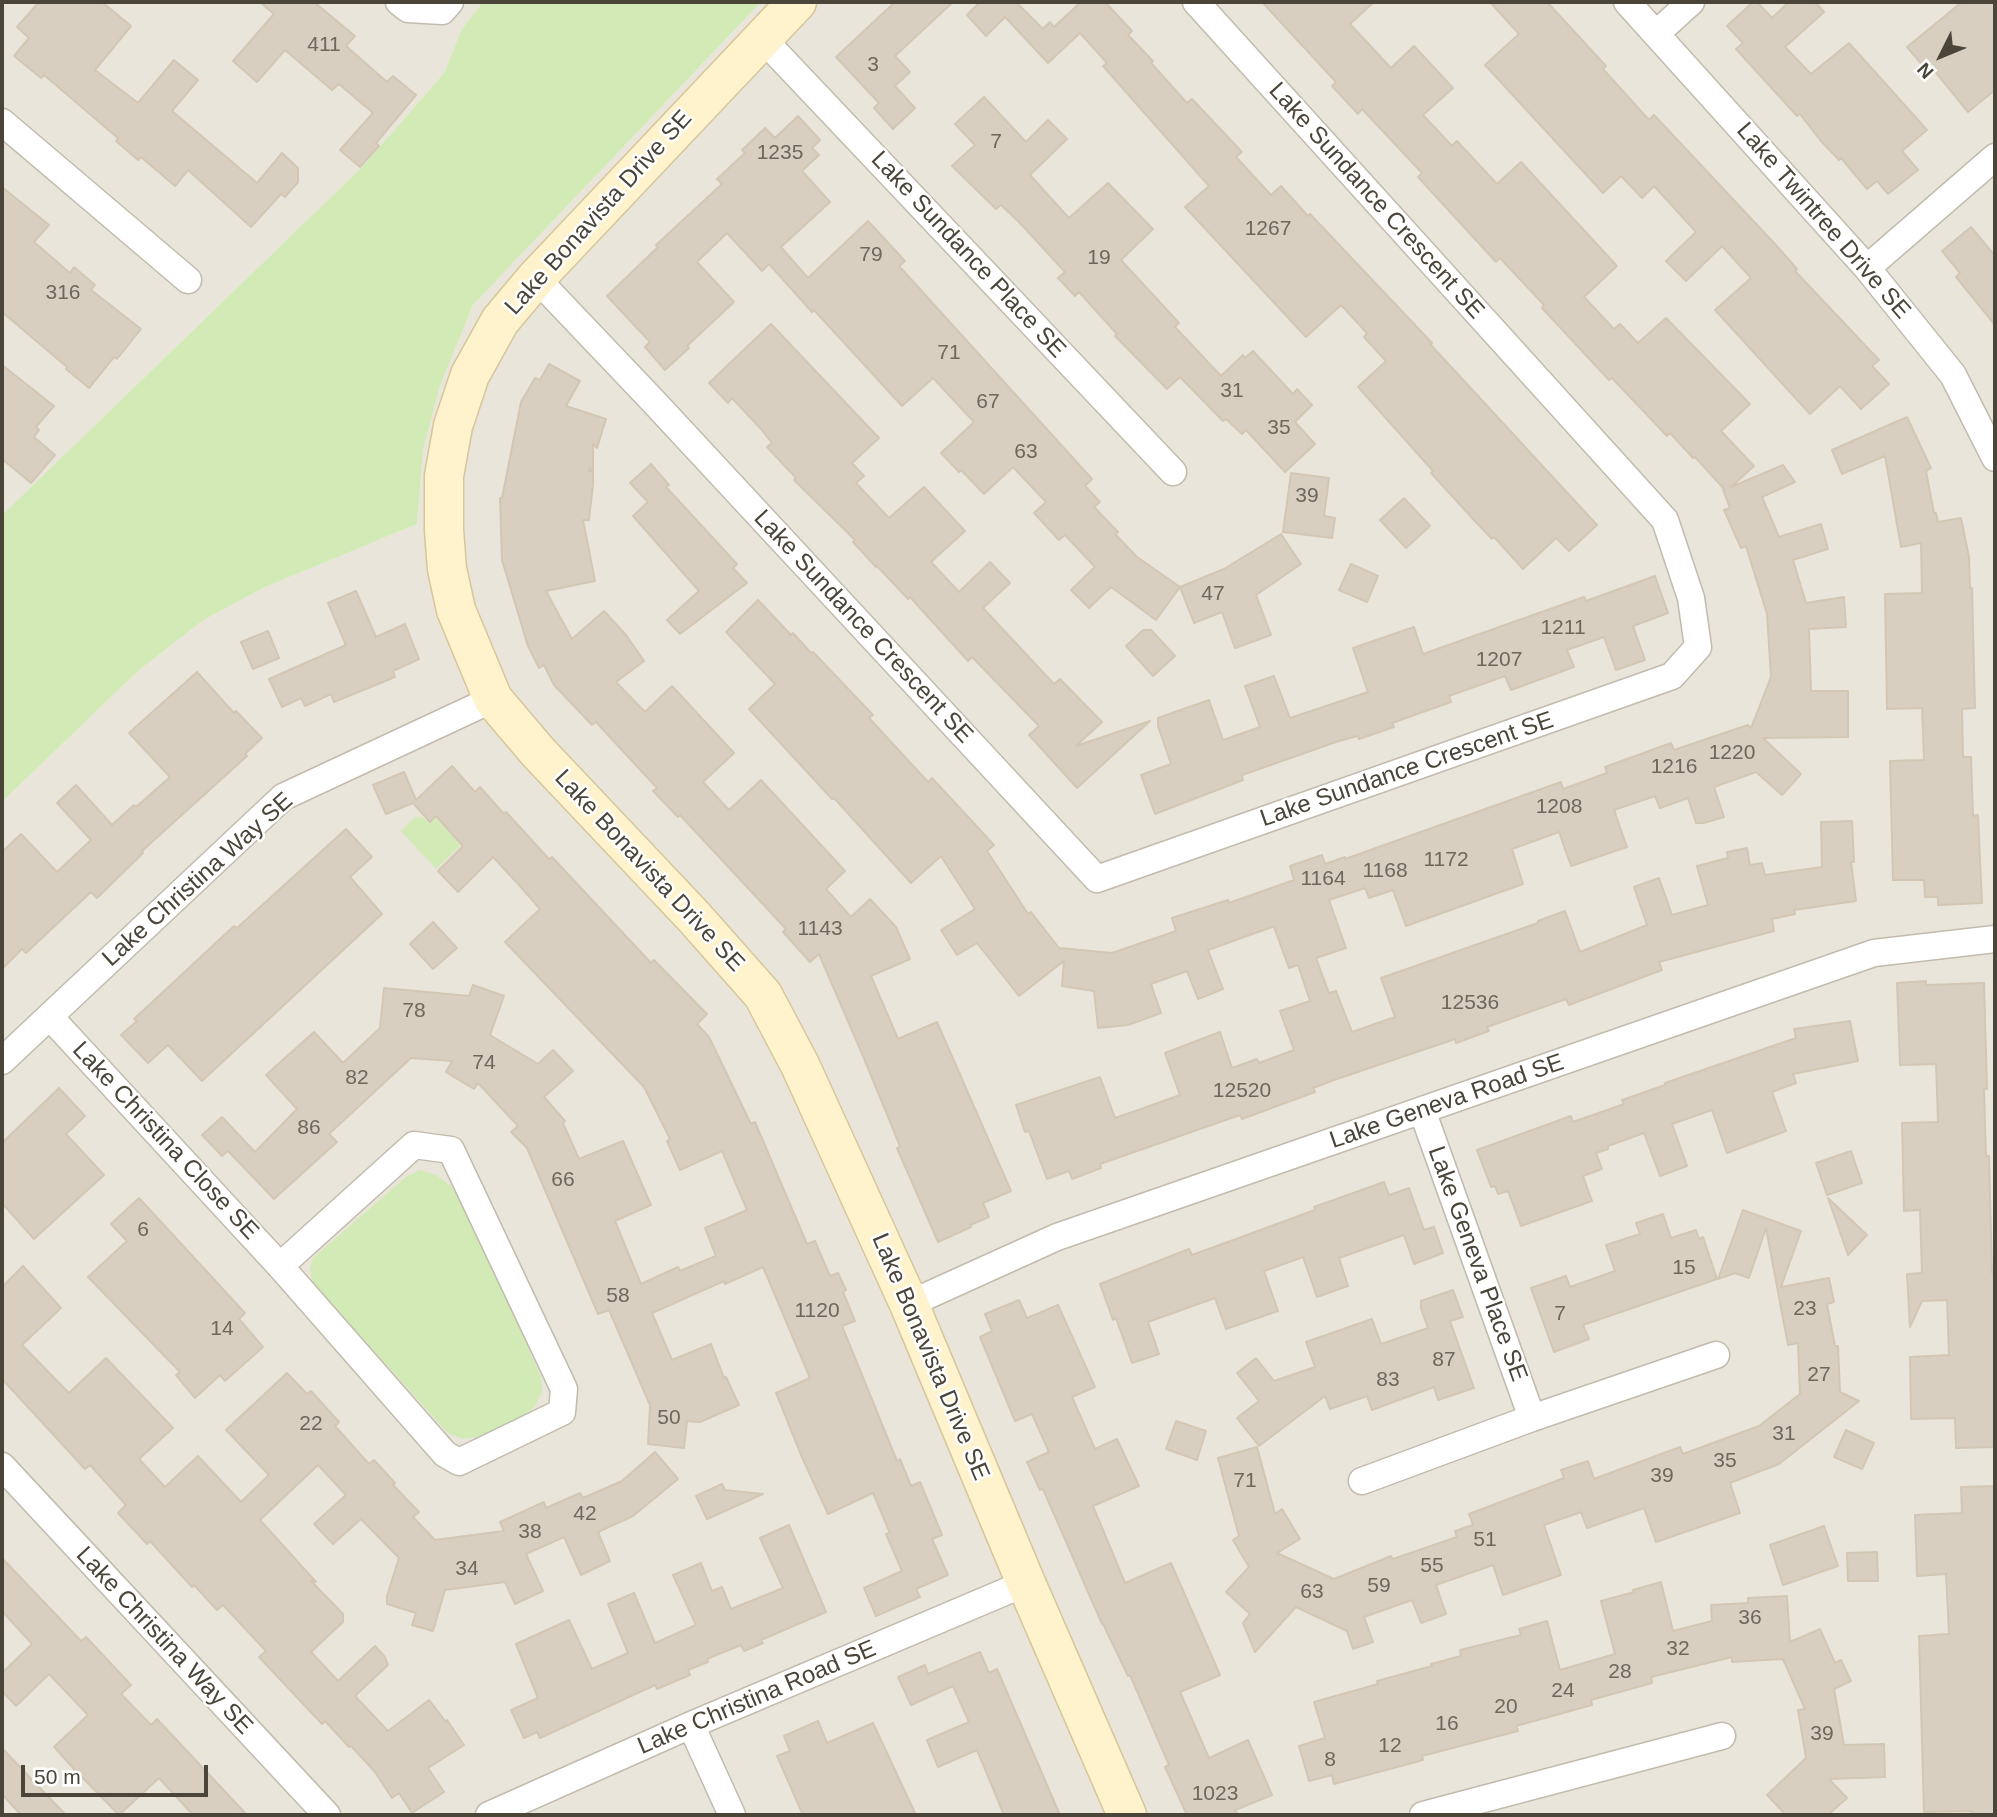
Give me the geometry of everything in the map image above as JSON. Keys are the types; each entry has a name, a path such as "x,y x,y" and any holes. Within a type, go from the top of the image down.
{"street":[{"path":"399,2 408,9 442,11 450,2"},
{"name":"Lake Bonavista Drive SE","path":"797,2 536,278 500,321 470,374 453,426 444,476 447,569 456,610 493,699 538,752 694,917 763,995 800,1065 909,1304 1127,1815"},
{"name":"Lake Sundance Crescent SE","path":"536,278 654,401 1097,879 1672,676 1698,647 1691,598 1665,520 1196,2"},
{"name":"Lake Twintree Drive SE","path":"1627,2 1867,268 1953,375 1995,458"},
{"path":"1657,33 1691,2"},
{"name":"Lake Sundance Place SE","path":"762,38 1173,472"},
{"path":"2,122 188,280"},
{"path":"1867,268 1995,157"},
{"name":"Lake Christina Way SE","path":"2,1061 283,797 493,699"},
{"name":"Lake Geneva Road SE","path":"909,1304 1057,1237 1874,953 1995,939"},
{"name":"Lake Christina Close SE","path":"50,1017 280,1266 444,1454 459,1462 562,1412 564,1389 451,1150 414,1145 280,1266"},
{"name":"Lake Geneva Place SE","path":"1422,1110 1532,1418"},
{"path":"1362,1481 1532,1418 1716,1355"},
{"name":"Lake Christina Way SE","path":"2,1466 327,1815"},
{"name":"Lake Christina Road SE","path":"489,1815 691,1725 1026,1583"},
{"path":"691,1725 732,1815"},
{"path":"1423,1815 1722,1736"}],"shaded area":[{"path":"2,2 483,2 462,29 444,73 362,167 2,515"},
{"path":"761,2 1995,2 1995,1815 2,1815 2,802 138,671 202,621 263,588 417,524 423,450 440,386 473,305"}],"green space":[{"path":"483,2 761,2 473,305 440,386 423,450 417,524 263,588 202,621 138,671 2,802 2,515 362,167 444,73 462,29"},
{"path":"416,816 421,816 430,824 436,818 461,845 436,869 401,831"},
{"path":"420,1170 436,1175 451,1186 468,1212 541,1377 542,1392 535,1406 525,1416 479,1437 463,1439 448,1433 312,1282 310,1269 313,1258 406,1177"}],"building":[{"path":"39,2 102,2 131,26 95,70 138,103 174,60 198,80 172,111 257,183 282,153 298,168 298,182 285,197 281,194 251,227 188,170 175,186 141,157 138,160 116,141 118,138 44,75 41,78 14,56 29,38 17,27"},
{"path":"260,2 314,2 355,36 346,46 387,82 393,76 416,95 376,143 379,146 360,167 340,150 373,113 339,84 332,90 285,50 257,82 233,61 274,14"},
{"path":"895,2 953,2 895,56 910,72 895,86 915,108 893,129 874,108 879,103 836,57"},
{"path":"980,2 1021,2 1018,4 1043,29 1050,22 1054,27 1081,2 1105,2 1132,31 1128,35 1187,103 1192,99 1242,152 1236,157 1271,195 1281,186 1308,216 1310,214 1432,343 1430,344 1597,525 1569,551 1556,538 1523,569 1431,473 1433,471 1358,387 1386,361 1364,337 1367,333 1341,305 1306,337 1185,207 1209,186 1103,66 1107,63 1080,33 1048,63 1005,17 986,36 967,15"},
{"path":"1262,2 1374,2 1350,24 1391,68 1414,46 1453,88 1423,115 1452,146 1457,141 1497,184 1521,162 1617,266 1584,297 1614,329 1620,324 1638,343 1666,318 1750,404 1721,431 1754,466 1731,487 1783,465 1795,482 1762,497 1779,537 1821,524 1828,549 1793,560 1806,603 1844,597 1846,627 1809,629 1811,691 1848,691 1848,737 1763,738 1801,774 1782,795 1756,772 1714,787 1724,817 1704,823 1696,823 1688,798 1660,808 1655,796 1614,810 1627,847 1571,866 1559,832 1512,849 1523,884 1406,926 1393,890 1369,898 1365,888 1329,900 1346,948 1316,958 1329,993 1336,991 1352,1032 1395,1017 1381,978 1565,911 1580,952 1647,925 1634,887 1659,878 1672,915 1708,905 1697,866 1728,858 1727,852 1747,848 1750,865 1762,863 1765,875 1822,867 1821,822 1852,821 1854,862 1851,862 1856,901 1794,910 1795,914 1772,919 1774,931 1659,962 1662,970 1569,1005 1566,999 1487,1027 1489,1031 1456,1043 1455,1039 1334,1080 1313,1088 1315,1092 1242,1119 1240,1115 1100,1164 1101,1168 1072,1179 1069,1171 1047,1179 1029,1131 1025,1132 1016,1105 1100,1077 1115,1118 1144,1108 1180,1095 1165,1053 1220,1032 1232,1068 1257,1059 1259,1063 1294,1050 1280,1011 1310,1001 1298,965 1289,968 1272,927 1208,950 1223,989 1198,999 1187,971 1151,984 1161,1013 1128,1025 1098,1028 1094,991 1062,986 1064,961 1019,996 977,943 957,955 941,930 975,909 941,856 911,883 749,709 775,684 726,632 758,600 791,635 793,633 811,653 813,652 873,715 869,718 928,782 932,778 994,845 987,851 1028,914 1031,912 1059,948 1112,953 1176,931 1172,918 1228,900 1229,903 1294,880 1290,866 1322,855 1325,864 1345,859 1561,782 1563,789 1607,773 1605,767 1671,743 1674,750 1748,725 1751,728 1771,677 1767,614 1746,546 1741,548 1724,510 1730,508 1725,490 1670,433 1667,436 1612,378 1609,380 1500,258 1496,262 1418,177 1422,173 1362,109 1358,114 1332,86 1336,82"},
{"path":"1490,2 1547,2 1606,66 1603,69 1649,120 1654,115 1879,360 1872,366 1889,384 1861,409 1840,386 1810,414 1715,310 1751,278 1722,246 1686,281 1666,261 1696,232 1654,186 1642,198 1621,176 1603,193 1485,65 1519,34"},
{"path":"1753,2 1757,2 1772,18 1789,2 1815,2 1824,12 1785,47 1811,74 1849,43 1927,130 1902,151 1918,170 1888,194 1877,181 1867,189 1841,158 1839,160 1820,140 1800,114 1797,116 1736,49 1743,43 1727,26"},
{"path":"1962,2 1995,2 1995,90 1968,112 1933,69 1929,73 1907,47"},
{"path":"984,97 1026,142 1048,120 1067,139 1030,175 1069,218 1108,183 1153,229 1121,260 1179,323 1175,327 1221,376 1243,355 1245,358 1253,351 1293,394 1297,389 1312,405 1295,422 1315,444 1285,472 1246,430 1242,434 1226,419 1223,421 1180,377 1167,389 1115,336 1117,334 1079,292 1075,296 1058,278 1065,272 1019,222 1001,205 996,209 952,166 975,145 955,124"},
{"path":"798,116 820,140 812,148 819,155 802,171 830,202 781,247 808,278 868,221 905,261 899,266 1092,479 1085,486 1100,502 1094,507 1118,532 1115,534 1137,557 1180,587 1156,620 1111,587 1089,608 1071,590 1095,567 1065,535 1059,540 1034,513 1046,502 1013,467 984,494 941,453 974,422 933,378 902,406 769,264 762,271 727,233 697,262 734,302 665,370 645,347 650,342 607,296 658,247 656,245 722,184 717,179 745,153 742,150 765,128 775,138"},
{"path":"2,187 49,225 34,242 70,273 74,267 95,285 91,290 141,329 89,388 2,312"},
{"path":"1971,227 1995,256 1995,325 1956,277 1960,273 1942,251"},
{"path":"771,324 879,438 852,463 864,476 856,483 889,518 924,487 965,531 931,562 959,592 990,562 1010,583 983,608 1054,684 1060,679 1102,722 1076,746 1150,721 1077,788 1029,735 1039,726 972,657 968,661 910,597 908,599 876,567 853,542 855,540 794,480 796,478 767,447 772,443 760,428 732,398 728,403 709,383"},
{"path":"549,364 580,381 566,406 606,419 597,448 593,444 593,471 593,484 589,520 583,520 595,581 546,591 572,639 604,611 626,635 644,661 616,682 645,712 672,686 734,753 703,782 729,810 761,780 845,871 826,889 851,917 870,899 896,927 910,959 871,976 898,1039 937,1022 1011,1191 983,1203 989,1217 970,1225 971,1227 938,1242 819,954 810,962 783,932 786,929 680,815 678,817 653,791 657,788 596,722 592,725 554,685 544,665 539,668 528,646 502,560 500,498 521,402 535,378 540,380"},
{"path":"2,365 54,406 36,427 39,430 34,437 55,455 31,483 2,459"},
{"path":"1907,417 1931,468 1926,471 1934,513 1938,522 1961,518 1969,557 1975,708 1962,709 1963,757 1971,757 1973,816 1978,815 1982,903 1938,905 1938,897 1925,897 1924,880 1893,880 1890,761 1924,760 1922,708 1887,709 1885,594 1922,593 1921,543 1901,547 1885,456 1842,474 1832,450"},
{"path":"651,464 669,485 666,487 737,564 733,568 747,583 680,634 667,620 699,591 633,516 648,502 630,483"},
{"path":"1291,473 1329,478 1324,516 1335,518 1332,538 1283,532"},
{"path":"1404,498 1430,526 1406,548 1380,520"},
{"path":"1281,534 1301,564 1256,595 1271,635 1235,648 1222,612 1194,623 1180,587 1224,569"},
{"path":"1351,564 1378,576 1367,602 1339,590"},
{"path":"1655,576 1668,613 1633,626 1645,660 1616,670 1604,637 1567,650 1574,667 1511,690 1505,676 1449,696 1451,702 1392,723 1394,727 1359,739 1358,736 1339,741 1242,775 1243,780 1155,814 1141,775 1171,764 1158,726 1158,718 1209,700 1223,740 1260,727 1245,686 1274,676 1290,718 1368,692 1353,648 1414,627 1423,654 1584,597 1586,601"},
{"path":"356,591 376,637 405,624 419,659 393,671 395,677 334,702 331,694 305,706 301,698 282,707 269,679 346,645 328,603"},
{"path":"1143,630 1151,630 1175,656 1153,676 1126,646"},
{"path":"268,631 279,658 253,669 241,642"},
{"path":"197,672 234,713 236,711 262,738 245,754 247,756 142,851 143,853 97,898 91,892 26,953 22,949 2,969 2,852 21,834 57,872 91,840 57,803 76,785 112,825 170,777 129,733"},
{"path":"452,766 475,792 480,787 504,814 506,812 651,963 654,960 707,1014 697,1024 709,1037 751,1124 755,1122 807,1244 815,1241 830,1276 838,1273 855,1321 842,1326 897,1461 900,1459 911,1486 920,1482 942,1535 932,1539 948,1575 916,1589 920,1597 876,1616 864,1588 902,1571 886,1534 890,1533 873,1493 828,1514 776,1393 810,1378 763,1267 652,1313 672,1360 711,1344 724,1378 726,1377 739,1405 700,1422 687,1421 684,1448 648,1444 650,1405 609,1310 598,1314 527,1148 511,1132 518,1126 478,1083 474,1089 446,1072 452,1061 411,1058 329,1134 337,1142 274,1199 228,1151 222,1156 202,1135 222,1117 255,1152 297,1109 266,1075 314,1032 343,1063 380,1028 384,988 469,996 473,985 504,996 490,1035 538,1064 553,1050 573,1071 544,1097 565,1121 563,1123 579,1159 623,1141 651,1205 615,1221 641,1284 678,1267 680,1271 716,1256 705,1228 747,1210 722,1151 680,1170 667,1141 670,1139 644,1087 505,942 540,909 493,857 458,892 438,871 463,846 436,816 430,822 413,803 386,814 373,785 404,772 416,800"},
{"path":"346,829 372,857 350,877 382,914 202,1081 168,1045 148,1063 121,1035 137,1021 134,1019 234,926 237,928"},
{"path":"433,922 457,948 433,969 410,944"},
{"path":"1926,981 1926,985 1984,983 1986,1156 1989,1156 1992,1273 1995,1273 1994,1447 1956,1448 1955,1418 1911,1419 1910,1357 1949,1355 1947,1300 1922,1301 1910,1327 1907,1274 1922,1273 1920,1210 1904,1211 1902,1123 1938,1122 1936,1064 1900,1065 1897,983"},
{"path":"1850,1021 1858,1061 1793,1074 1796,1083 1772,1092 1786,1131 1727,1153 1712,1110 1672,1124 1687,1166 1660,1176 1644,1133 1596,1153 1602,1169 1583,1176 1592,1201 1521,1226 1508,1191 1498,1194 1495,1186 1491,1187 1477,1150 1571,1116 1573,1122 1624,1104 1622,1100 1665,1083 1796,1038 1794,1029"},
{"path":"59,1088 85,1116 66,1134 104,1175 34,1239 2,1203 2,1143"},
{"path":"1851,1151 1862,1183 1827,1195 1816,1163"},
{"path":"1384,1182 1389,1195 1409,1188 1424,1230 1434,1227 1443,1253 1414,1264 1404,1235 1339,1258 1348,1286 1317,1297 1303,1257 1264,1271 1278,1311 1226,1329 1215,1298 1148,1322 1159,1354 1132,1363 1100,1284 1189,1249 1192,1255"},
{"path":"139,1198 245,1313 239,1319 263,1347 225,1381 220,1375 195,1398 176,1375 180,1372 88,1277 127,1241 111,1224"},
{"path":"1828,1198 1867,1235 1848,1255"},
{"path":"1743,1210 1801,1231 1781,1287 1829,1278 1834,1302 1827,1304 1835,1346 1838,1346 1840,1392 1859,1401 1779,1464 1730,1483 1740,1513 1656,1542 1644,1508 1587,1528 1581,1512 1544,1525 1561,1575 1503,1595 1493,1565 1436,1585 1446,1614 1421,1623 1412,1600 1364,1617 1373,1642 1353,1649 1347,1631 1296,1607 1255,1652 1243,1623 1250,1614 1226,1592 1249,1567 1233,1540 1239,1536 1218,1458 1257,1447 1275,1514 1282,1509 1300,1539 1277,1553 1334,1579 1391,1556 1393,1559 1457,1537 1455,1531 1473,1525 1469,1514 1564,1478 1561,1470 1588,1461 1594,1479 1680,1447 1683,1454 1759,1426 1800,1394 1798,1343 1788,1345 1766,1228 1749,1278 1735,1273 1718,1279"},
{"path":"1663,1214 1671,1238 1696,1230 1699,1239 1703,1237 1717,1279 1583,1325 1589,1339 1554,1352 1531,1288 1566,1276 1570,1287 1615,1271 1606,1245 1640,1234 1636,1223"},
{"path":"23,1266 61,1308 22,1345 69,1393 106,1358 173,1428 139,1459 165,1487 198,1456 241,1502 269,1475 226,1430 287,1373 307,1394 311,1391 339,1422 335,1426 369,1464 374,1460 395,1483 393,1485 419,1512 413,1517 435,1540 504,1531 500,1522 544,1502 546,1508 580,1493 583,1498 622,1481 655,1452 678,1479 633,1516 598,1532 610,1561 581,1575 564,1537 526,1554 543,1591 515,1604 505,1582 445,1590 433,1631 412,1625 416,1613 387,1604 399,1558 361,1519 333,1544 314,1524 346,1495 318,1465 260,1520 316,1582 311,1581 343,1614 343,1622 311,1652 338,1681 375,1646 388,1665 355,1696 388,1731 429,1700 464,1745 428,1768 444,1792 412,1813 399,1793 392,1798 375,1772 351,1746 349,1747 325,1721 322,1724 259,1657 266,1651 223,1605 217,1610 150,1541 147,1544 118,1513 126,1505 90,1465 85,1469 2,1379 2,1287"},
{"path":"1453,1290 1463,1317 1450,1321 1474,1388 1438,1400 1434,1387 1372,1410 1367,1396 1330,1409 1325,1396 1259,1446 1237,1418 1259,1401 1237,1373 1256,1358 1274,1381 1315,1367 1306,1342 1372,1319 1381,1344 1428,1328 1421,1301"},
{"path":"1019,1300 1027,1318 1058,1305 1095,1387 1072,1397 1095,1449 1117,1439 1139,1486 1093,1506 1125,1583 1171,1563 1220,1675 1180,1692 1209,1758 1248,1740 1272,1795 1235,1810 1238,1815 1187,1815 1165,1767 1169,1765 1130,1675 1128,1676 1102,1624 1043,1489 1040,1490 1027,1462 1049,1452 1032,1414 1015,1421 980,1337 992,1331 985,1314"},
{"path":"1176,1421 1206,1431 1197,1460 1166,1449"},
{"path":"1846,1430 1874,1443 1862,1469 1834,1457"},
{"path":"722,1484 725,1490 763,1494 707,1519 696,1496"},
{"path":"1995,1486 1995,1815 1972,1815 1972,1811 1924,1812 1919,1636 1949,1634 1946,1574 1917,1576 1915,1515 1962,1513 1961,1487"},
{"path":"789,1525 826,1612 761,1640 763,1643 744,1651 741,1645 707,1659 708,1662 688,1670 690,1675 657,1689 655,1685 540,1738 537,1732 524,1738 511,1710 538,1698 516,1644 569,1620 592,1669 628,1653 608,1604 634,1593 655,1643 696,1625 673,1575 701,1563 712,1591 722,1587 731,1609 783,1588 760,1538"},
{"path":"1824,1526 1838,1566 1783,1585 1770,1545"},
{"path":"1877,1552 1878,1581 1848,1581 1847,1553"},
{"path":"2,1558 81,1641 86,1637 131,1685 121,1694 151,1725 157,1719 247,1815 193,1815 159,1778 119,1815 75,1770 54,1747 88,1715 49,1674 16,1706 2,1691 2,1673 32,1644 2,1611"},
{"path":"1661,1582 1673,1631 1712,1621 1711,1605 1748,1603 1748,1598 1787,1596 1790,1642 1820,1629 1835,1663 1841,1660 1851,1681 1834,1689 1844,1745 1884,1744 1885,1777 1829,1779 1847,1798 1828,1815 1786,1815 1767,1795 1806,1758 1798,1710 1805,1709 1783,1659 1732,1662 1732,1657 1651,1677 1652,1683 1591,1700 1592,1705 1516,1726 1518,1731 1422,1756 1423,1760 1334,1784 1332,1775 1309,1781 1299,1746 1325,1738 1314,1702 1461,1656 1460,1650 1521,1635 1519,1629 1547,1621 1560,1670 1615,1654 1601,1601"},
{"path":"980,1652 989,1673 997,1669 1060,1815 1004,1815 977,1750 938,1767 927,1740 969,1722 953,1686 911,1705 898,1677 925,1665 928,1674"},
{"path":"818,1721 827,1743 873,1723 916,1815 803,1815 777,1756 790,1751 784,1736"},
{"path":"2,1748 66,1815 21,1815 2,1794"}]}
